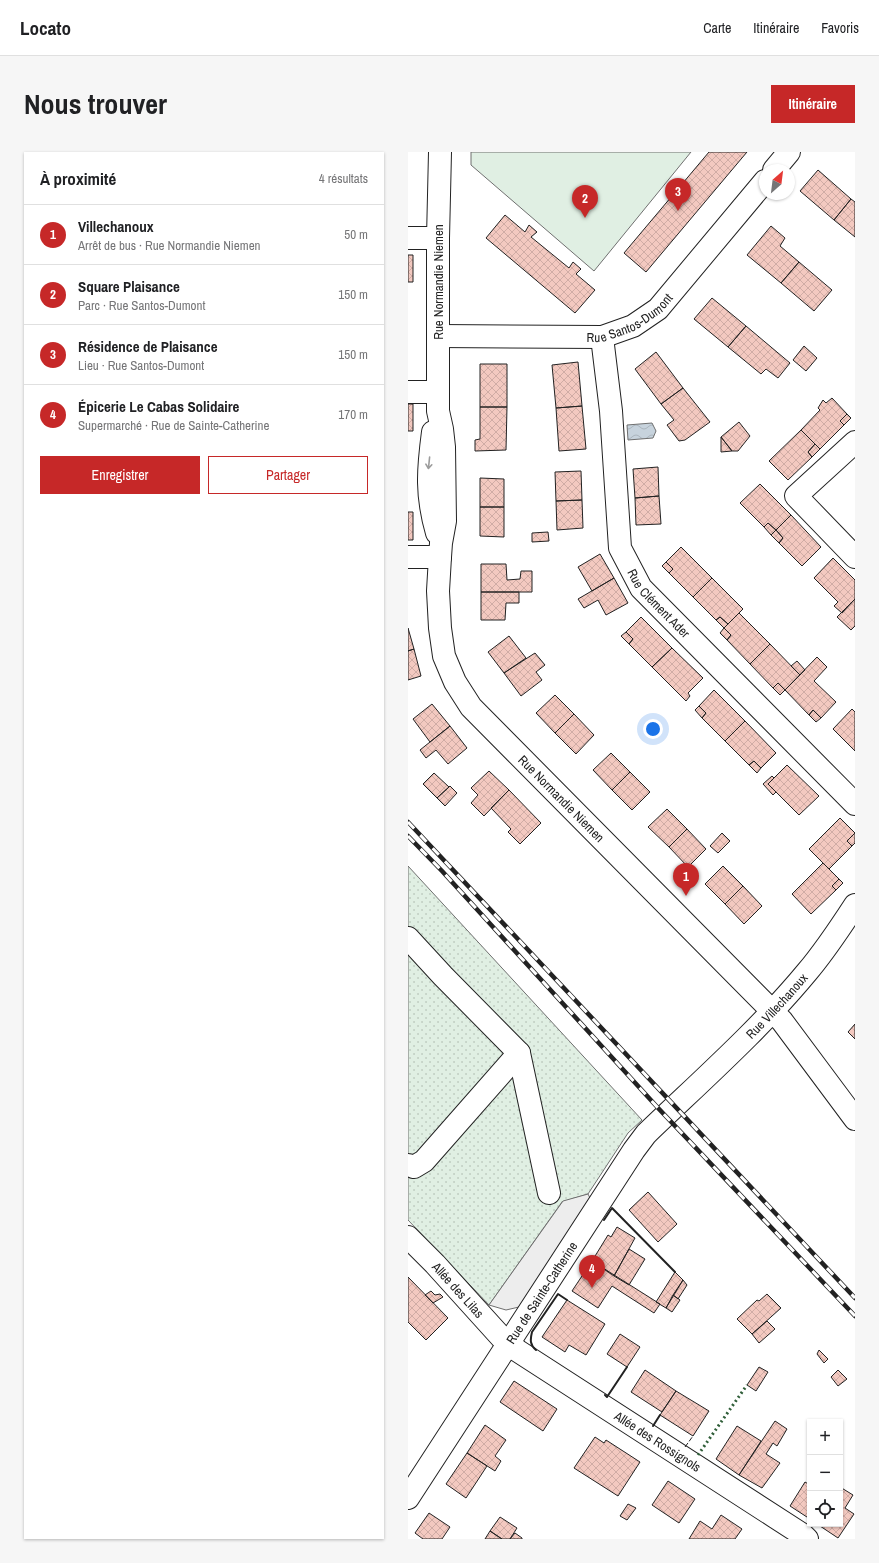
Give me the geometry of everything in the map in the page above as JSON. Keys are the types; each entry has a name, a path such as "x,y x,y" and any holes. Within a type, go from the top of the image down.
{"street":[{"name":"Rue Normandie Niemen","path":"440,152 438,238 438,402 444,447 446,521 440,550 438,591 440,628 444,656 455,682 472,707 782,1022 855,1119"},
{"path":"779,164 789,152"},
{"name":"Rue Santos-Dumont","path":"438,336 602,336 633,326 658,309 759,188"},
{"path":"408,238 438,238"},
{"name":"Rue Clément Ader","path":"602,336 611,411 620,548 641,588 855,804"},
{"path":"408,392 438,402"},
{"path":"855,442 796,496 855,557"},
{"path":"408,557 440,550"},
{"name":"Rue Villechanoux","path":"685,1095 772,1012 808,971 836,934 855,905"},
{"path":"408,938 443,976 519,1053 549,1192"},
{"path":"408,1165 414,1167 424,1161 519,1053"},
{"name":"Rue de Sainte-Catherine","path":"408,1498 634,1150 646,1134 685,1095"},
{"name":"Allée des Lilas","path":"408,1237 508,1343"},
{"name":"Allée des Rossignols","path":"508,1343 518,1351 796,1530 807,1539"}],"green space":[{"path":"471,152 691,152 594,271 471,165"},
{"path":"408,866 642,1120 628,1133 588,1194 562,1202 489,1305 408,1220"}],"shaded area":[{"path":"588,1194 590,1198 519,1307 506,1310 489,1305 563,1201"}],"water":[{"path":"652,423 656,431 653,438 628,440 627,425"}],"building":[{"path":"709,152 747,152 646,272 624,253"},
{"path":"818,170 851,199 834,220 800,191"},
{"path":"851,199 855,202 855,237 834,220"},
{"path":"505,215 525,232 529,225 537,232 531,237 569,268 573,262 581,269 576,274 595,290 575,313 486,238"},
{"path":"771,226 785,238 780,246 799,262 781,283 747,255"},
{"path":"408,255 413,255 413,282 408,282"},
{"path":"799,262 832,290 814,311 781,283"},
{"path":"712,298 746,326 728,347 694,319"},
{"path":"746,326 790,363 778,378 766,369 761,374 728,347"},
{"path":"804,346 817,358 806,371 793,360"},
{"path":"656,352 683,388 661,404 635,369"},
{"path":"578,362 582,406 556,408 552,365"},
{"path":"480,364 507,364 507,407 480,407"},
{"path":"683,388 710,422 685,440 679,441 667,425 674,420 661,404"},
{"path":"832,398 847,414 840,421 844,425 820,449 801,430 820,410 818,408 823,400 826,403"},
{"path":"408,404 413,404 413,431 408,431"},
{"path":"582,406 586,449 559,451 556,408"},
{"path":"480,407 507,407 506,450 475,451 475,440 480,439"},
{"path":"847,414 851,418 844,425 840,421"},
{"path":"739,422 750,436 738,451 732,451 721,437"},
{"path":"801,430 815,444 808,452 812,457 788,480 769,461"},
{"path":"721,437 732,451 721,452"},
{"path":"815,444 820,449 812,457 808,452"},
{"path":"658,467 659,496 635,498 633,469"},
{"path":"581,471 582,500 556,501 555,472"},
{"path":"480,478 504,479 504,507 480,507"},
{"path":"760,484 791,515 776,530 768,523 764,527 740,503"},
{"path":"659,496 661,524 636,525 635,498"},
{"path":"582,500 583,528 557,530 556,501"},
{"path":"480,507 504,507 504,537 480,536"},
{"path":"408,512 413,512 413,540 408,540"},
{"path":"791,515 821,547 802,566 779,543 783,538 776,530"},
{"path":"768,523 776,530 771,535 764,527"},
{"path":"776,530 783,538 779,543 771,535"},
{"path":"548,532 549,541 532,542 532,533"},
{"path":"681,547 712,578 693,597 669,573 673,569 666,562"},
{"path":"600,554 614,578 592,591 578,567"},
{"path":"833,558 855,580 855,599 842,613 834,606 838,602 814,578"},
{"path":"666,562 673,569 669,573 662,566"},
{"path":"481,564 506,564 507,580 520,579 521,571 532,571 532,592 481,592"},
{"path":"614,578 628,603 606,615 598,600 584,608 578,599"},
{"path":"712,578 743,609 728,624 720,617 716,620 693,597"},
{"path":"481,592 519,592 519,603 506,603 505,620 481,620"},
{"path":"855,599 855,626 851,630 837,617"},
{"path":"739,613 770,644 750,664 727,640 731,635 724,628"},
{"path":"641,617 672,648 652,667 629,644 633,639 626,632"},
{"path":"720,617 728,624 724,628 716,620"},
{"path":"408,628 414,649 408,651"},
{"path":"724,628 731,635 727,640 720,633"},
{"path":"626,632 633,639 629,644 621,636"},
{"path":"509,636 526,658 504,673 488,652"},
{"path":"770,644 800,675 785,690 778,683 773,688 750,664"},
{"path":"672,648 703,678 688,693 690,696 686,701 652,667"},
{"path":"414,649 421,676 408,680 408,651"},
{"path":"535,653 545,665 536,672 542,680 521,696 504,673"},
{"path":"817,657 827,667 814,681 836,702 821,718 813,710 809,715 785,690"},
{"path":"797,661 805,670 800,675 791,666"},
{"path":"778,683 785,690 780,695 773,688"},
{"path":"714,690 745,721 725,741 702,718 706,713 699,706"},
{"path":"555,695 574,714 555,733 536,713"},
{"path":"432,704 450,726 430,742 413,719"},
{"path":"699,706 706,713 702,718 695,710"},
{"path":"852,709 855,712 855,751 833,729"},
{"path":"813,710 821,718 816,722 809,715"},
{"path":"574,714 594,735 576,754 555,733"},
{"path":"745,721 776,753 761,768 754,761 749,765 725,741"},
{"path":"450,726 467,748 448,764 436,750 426,758 420,750"},
{"path":"611,753 630,772 612,790 593,770"},
{"path":"754,761 761,768 757,773 749,765"},
{"path":"787,765 819,796 799,815 768,784"},
{"path":"489,771 509,790 484,816 471,803 478,795 471,788"},
{"path":"630,772 650,792 632,810 612,790"},
{"path":"434,773 449,787 437,798 423,784"},
{"path":"772,776 774,778 768,784 776,792 773,795 763,784"},
{"path":"450,786 457,793 445,806 437,798"},
{"path":"509,790 541,823 520,844 508,832 511,829 491,808"},
{"path":"667,809 687,829 669,847 648,827"},
{"path":"840,818 855,833 847,841 852,846 829,869 809,849"},
{"path":"687,829 706,849 688,867 669,847"},
{"path":"722,833 730,841 718,853 710,846"},
{"path":"855,833 855,843 852,846 847,841"},
{"path":"823,863 839,879 832,886 836,890 811,914 792,894"},
{"path":"723,866 743,886 725,904 705,884"},
{"path":"839,879 843,883 836,890 832,886"},
{"path":"743,886 762,906 744,924 725,904"},
{"path":"855,1024 855,1039 848,1032"},
{"path":"648,1192 677,1224 658,1242 629,1210"},
{"path":"617,1227 635,1238 614,1276 592,1261 608,1235 611,1237"},
{"path":"629,1249 645,1259 629,1285 614,1276"},
{"path":"592,1261 660,1304 654,1313 612,1286 598,1308 572,1291"},
{"path":"675,1272 683,1280 666,1308 656,1302"},
{"path":"408,1277 448,1318 426,1340 408,1322"},
{"path":"683,1280 687,1285 678,1299 673,1295"},
{"path":"431,1291 435,1295 440,1294 443,1297 433,1303 425,1295"},
{"path":"767,1294 781,1308 752,1334 737,1319 757,1300 759,1301"},
{"path":"673,1295 680,1300 672,1312 666,1308"},
{"path":"567,1300 605,1324 586,1355 569,1345 565,1352 542,1337"},
{"path":"767,1321 775,1329 759,1343 752,1334"},
{"path":"620,1334 640,1347 627,1367 607,1354"},
{"path":"819,1350 828,1359 824,1363 817,1354"},
{"path":"759,1367 768,1372 756,1391 747,1385"},
{"path":"645,1370 676,1391 662,1412 631,1392"},
{"path":"838,1370 847,1379 838,1386 831,1377"},
{"path":"514,1381 557,1409 543,1431 500,1402"},
{"path":"676,1391 709,1411 693,1436 660,1415"},
{"path":"775,1421 787,1429 777,1446 773,1443 766,1454 780,1463 762,1488 739,1475"},
{"path":"485,1425 506,1440 495,1456 501,1461 495,1471 467,1453"},
{"path":"737,1426 761,1441 739,1475 716,1459"},
{"path":"595,1437 604,1443 606,1440 640,1462 618,1496 574,1468"},
{"path":"467,1453 487,1466 466,1498 446,1484"},
{"path":"668,1481 695,1499 679,1523 652,1505"},
{"path":"805,1482 807,1483 807,1517 790,1506"},
{"path":"843,1489 853,1495 845,1508 854,1514 838,1538 822,1527 843,1527"},
{"path":"628,1504 636,1508 627,1520 620,1516"},
{"path":"429,1513 450,1527 442,1539 423,1539 415,1533"},
{"path":"721,1515 742,1529 735,1539 689,1539 700,1521 712,1529"},
{"path":"500,1517 517,1528 510,1539 502,1539 490,1531"},
{"path":"490,1531 502,1539 485,1539"},
{"path":"515,1533 522,1538 522,1539 510,1539"}],"railway":[{"path":"408,822 855,1298"},
{"path":"408,836 442,871 659,1109 855,1316"}],"hedge":[{"path":"698,1455 747,1385"}],"fence":[{"path":"685,1447 693,1436"}],"wall":[{"path":"604,1220 612,1208 675,1272"},
{"path":"536,1350 531,1342 532,1332 558,1294 567,1300"},
{"path":"605,1395 607,1397 627,1367"},
{"path":"653,1426 660,1415"}],"place":[{"name":"Résidence de Plaisance","path":"678,211"},
{"name":"Square Plaisance","path":"585,218"},
{"name":"Villechanoux","path":"686,896"},
{"name":"Épicerie Le Cabas Solidaire","path":"592,1288"}]}
